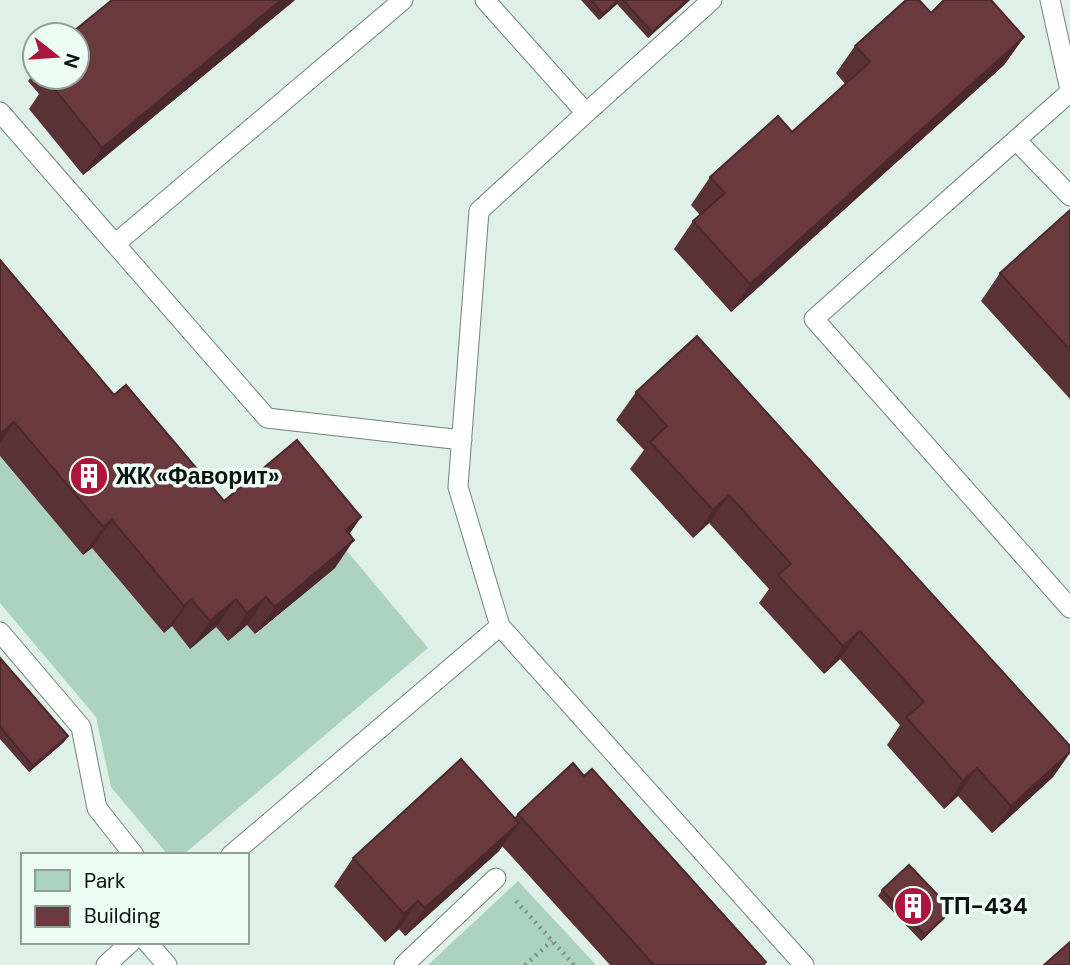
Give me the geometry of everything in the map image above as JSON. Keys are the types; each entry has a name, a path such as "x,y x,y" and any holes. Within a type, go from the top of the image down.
{"lane":[{"path":"115,244 403,0"},
{"path":"485,0 586,113"},
{"path":"712,0 479,211 458,487 500,626 804,965"},
{"path":"1050,0 1070,91 814,319 1070,607"},
{"path":"0,112 267,418 462,440"},
{"path":"1017,140 1070,196"},
{"path":"233,853 500,626"},
{"path":"0,632 81,727 97,808 132,853"},
{"path":"404,965 496,878"},
{"path":"106,965 129,944"},
{"path":"149,944 167,965"}],"path":[{"path":"496,878 574,965"},
{"path":"525,965 552,941"}],"green space":[{"path":"0,456 83,555 92,548 164,633 172,626 190,648 216,627 228,641 247,625 256,634 334,568 342,545 428,648 185,853 166,853 111,787 96,717 0,603"},
{"path":"518,881 596,965 428,965"}],"building":[{"path":"112,0 281,0 102,148 56,91 91,91 91,21 86,21"},
{"path":"591,0 619,0 603,14"},
{"path":"623,0 687,0 652,32"},
{"path":"906,0 919,0 931,13 944,0 991,0 1024,37 750,284 693,221 725,193 710,177 778,116 792,132 870,62 855,46"},
{"path":"1070,210 1070,350 1000,273"},
{"name":"ЖК «Фаворит»","path":"0,260 114,395 126,385 224,501 297,440 361,517 346,530 354,540 275,607 266,597 247,613 236,599 210,621 191,599 184,606 112,520 103,527 14,422 0,434"},
{"path":"697,336 1070,746 1070,752 1011,806 977,768 963,781 906,717 924,702 860,631 843,646 778,575 791,564 729,495 713,510 650,442 667,426 636,392"},
{"path":"0,658 68,736 33,766 0,727"},
{"path":"461,759 519,823 425,908 418,901 404,914 353,858"},
{"path":"573,763 584,776 592,769 766,962 763,965 654,965 518,814"},
{"name":"ТП-434","path":"909,865 952,910 925,935 882,890"},
{"path":"1070,942 1070,965 1044,965"}],"place":[{"name":"ЖК «Фаворит»","path":"89,476"},
{"name":"ТП-434","path":"913,906"}]}
